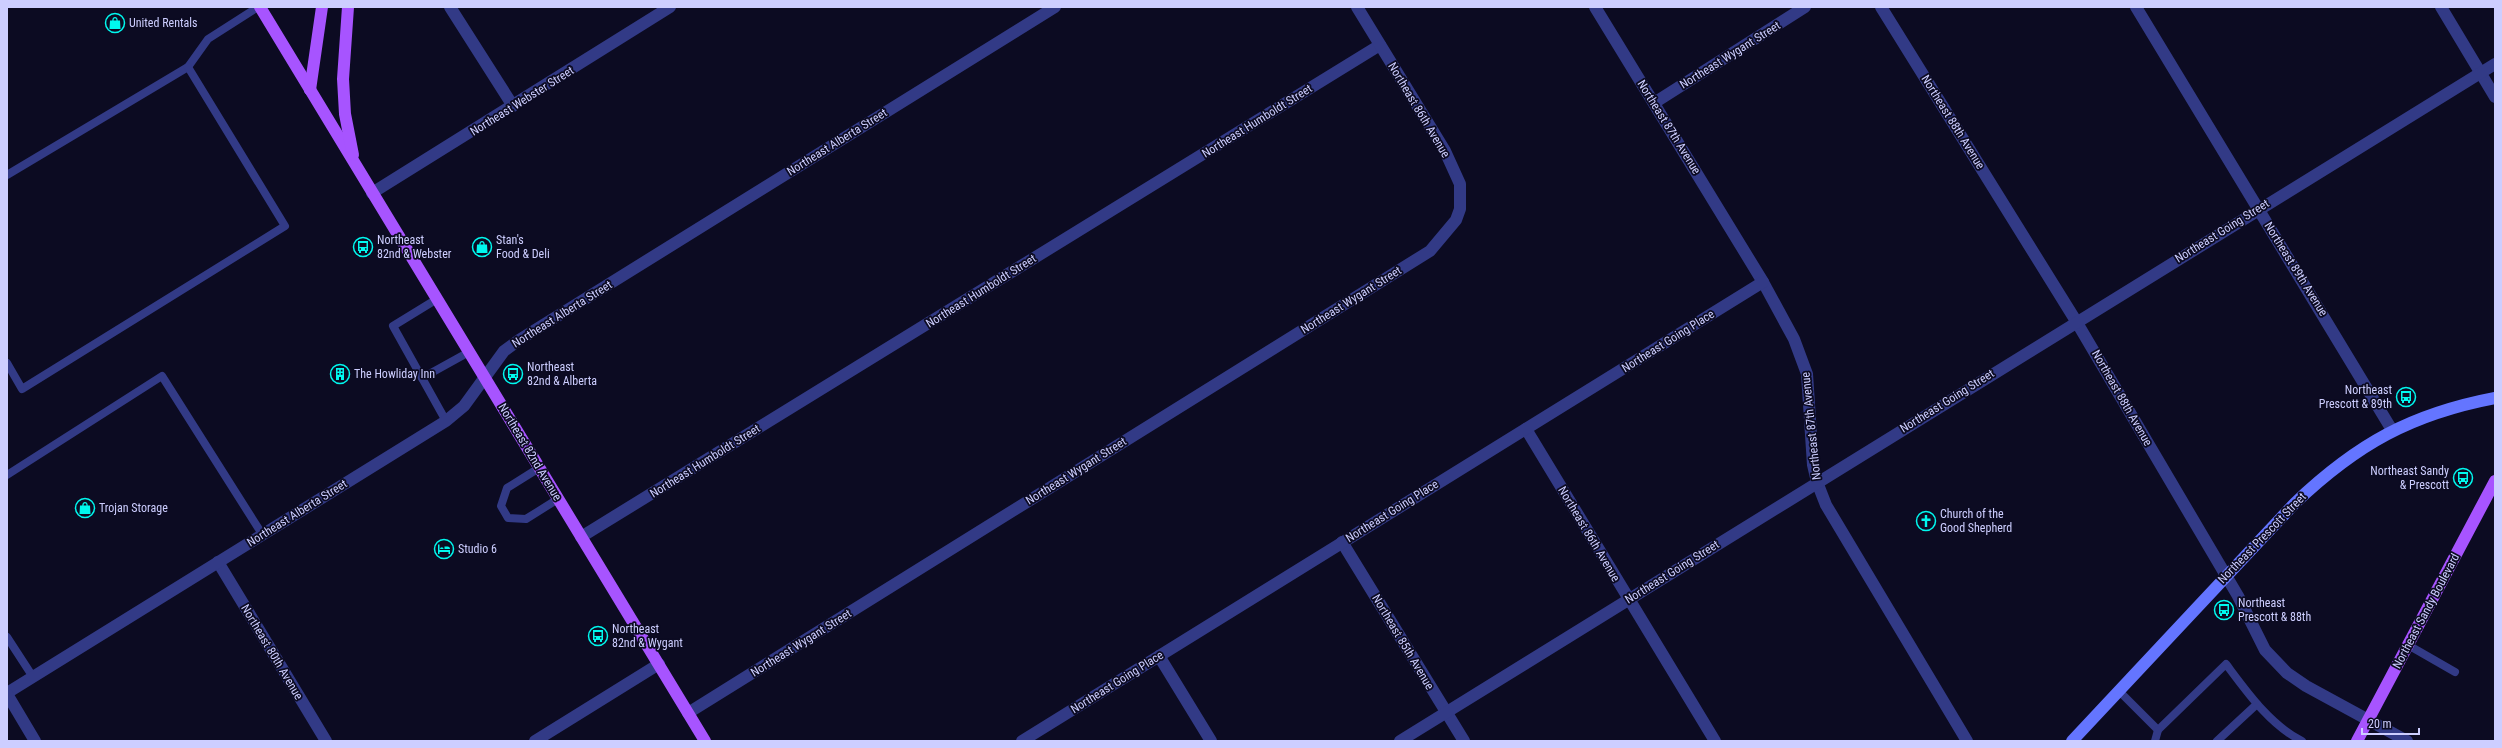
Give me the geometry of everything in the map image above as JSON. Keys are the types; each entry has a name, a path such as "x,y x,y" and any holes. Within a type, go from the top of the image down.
{"main road":[{"name":"Northeast 82nd Avenue","path":"259,7 705,741"},
{"path":"310,90 322,7"},
{"name":"Northeast 82nd Avenue","path":"348,7 343,79 345,114 354,162"},
{"name":"Northeast Sandy Boulevard","path":"2357,741 2495,481"}],"street":[{"path":"450,7 513,106"},
{"name":"Northeast Webster Street","path":"372,193 670,7"},
{"name":"Northeast Alberta Street","path":"7,694 262,534 446,421 464,406 504,350 518,340 1055,7"},
{"name":"Northeast 86th Avenue","path":"1357,7 1445,151 1460,184 1460,209 1456,220"},
{"name":"Northeast 87th Avenue","path":"1595,7 1764,282 1794,339 1807,374 1811,442 1817,482 1836,524 1968,741"},
{"name":"Northeast Wygant Street","path":"1654,103 1805,7"},
{"name":"Northeast 88th Avenue","path":"1881,7 2076,321 2226,576 2256,635 2277,664 2306,686 2407,741"},
{"name":"Northeast 89th Avenue","path":"2136,7 2258,209 2331,325 2392,430"},
{"path":"2441,7 2495,97"},
{"name":"Northeast Humboldt Street","path":"581,537 1380,44"},
{"name":"Northeast Going Street","path":"1400,741 2076,321 2495,64"},
{"name":"Northeast Wygant Street","path":"688,713 1430,251 1456,220"},
{"name":"Northeast Going Place","path":"1022,741 1764,282"},
{"name":"Northeast Prescott Street","path":"2072,741 2226,576 2316,483 2352,455 2392,430 2442,410 2495,398"},
{"name":"Northeast 86th Avenue","path":"1526,429 1715,741"},
{"name":"Northeast 85th Avenue","path":"1342,542 1464,741"},
{"name":"Northeast 80th Avenue","path":"218,562 326,741"},
{"path":"1159,656 1211,741"},
{"path":"535,741 659,664"},
{"path":"7,694 35,741"}],"lane":[{"path":"7,176 188,67 208,39 259,7"},
{"path":"7,363 22,389 285,226 188,67"},
{"path":"437,299 393,326 446,421"},
{"path":"422,378 469,352"},
{"path":"7,475 162,376 262,534"},
{"path":"540,468 507,488 501,506 508,518 526,519 558,499"},
{"path":"7,637 33,677"},
{"path":"2408,645 2456,672"},
{"path":"2155,741 2158,730 2226,664 2257,704 2291,739 2302,741"},
{"path":"2119,691 2158,730"},
{"path":"2217,741 2257,704"}],"place":[{"name":"United Rentals","path":"115,23"},
{"name":"Northeast 82nd & Webster","path":"363,247"},
{"name":"Stan's Food & Deli","path":"482,247"},
{"name":"The Howliday Inn","path":"340,374"},
{"name":"Northeast 82nd & Alberta","path":"513,374"},
{"name":"Northeast Prescott & 89th","path":"2406,397"},
{"name":"Northeast Sandy & Prescott","path":"2463,478"},
{"name":"Trojan Storage","path":"85,508"},
{"name":"Church of the Good Shepherd","path":"1926,521"},
{"name":"Studio 6","path":"444,549"},
{"name":"Northeast Prescott & 88th","path":"2224,610"},
{"name":"Northeast 82nd & Wygant","path":"598,636"}]}
